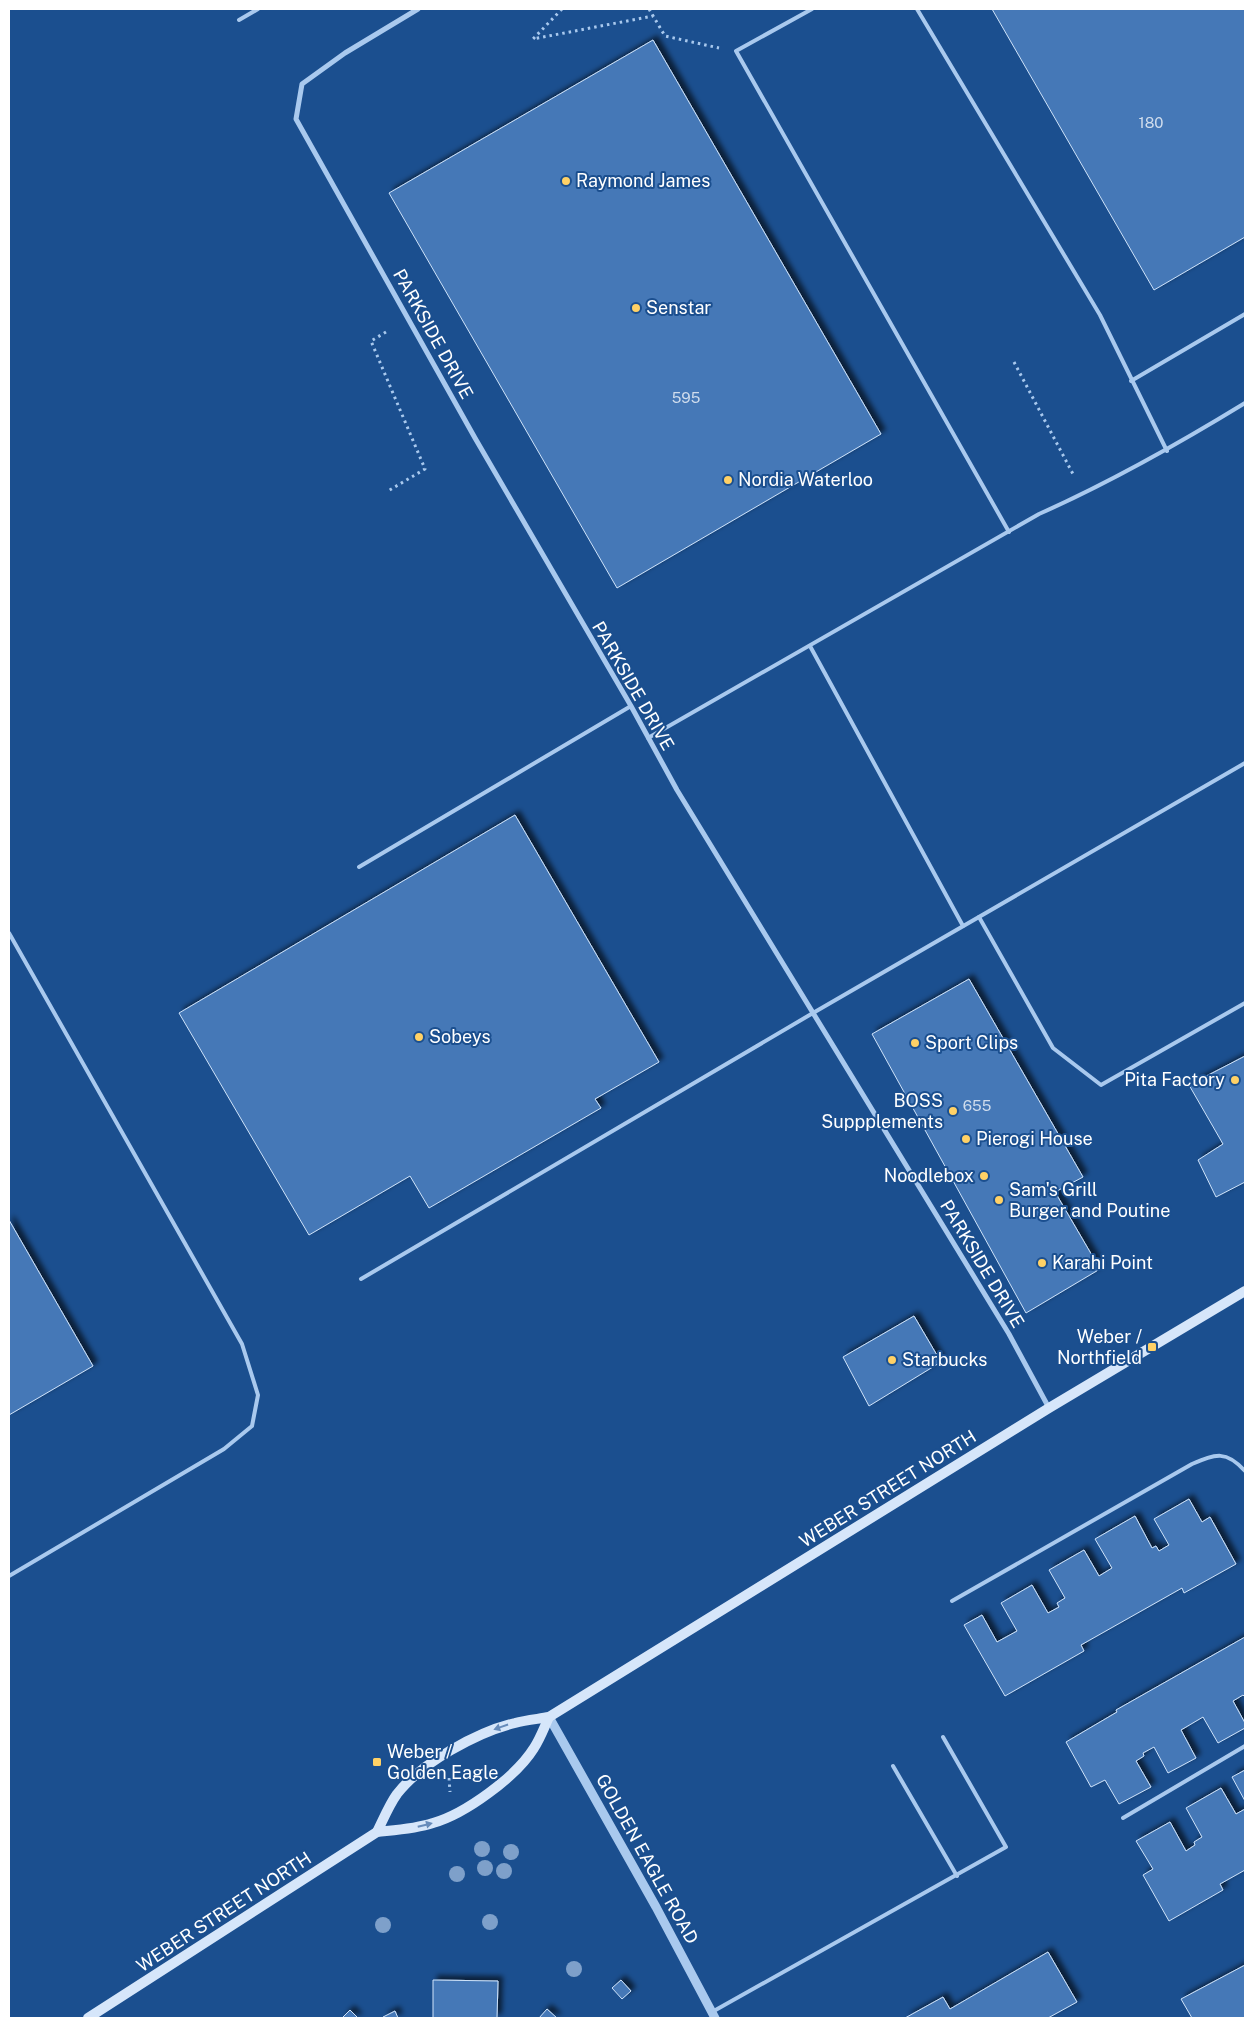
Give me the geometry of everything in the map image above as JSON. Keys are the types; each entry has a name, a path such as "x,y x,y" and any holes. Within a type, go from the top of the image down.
{"main road":[{"name":"WEBER STREET NORTH","path":"377,1832 397,1794 416,1775 439,1758 472,1739 496,1729 514,1723 549,1717 1049,1408 1245,1292"},
{"name":"WEBER STREET NORTH","path":"88,2018 377,1832 410,1829 436,1822 461,1810 504,1782 534,1748 549,1717"}],"street":[{"name":"PARKSIDE DRIVE","path":"418,9 345,53 302,84 296,118 480,446 631,706 682,798 1009,1334 1049,1408"},
{"name":"GOLDEN EAGLE ROAD","path":"549,1717 656,1906 713,2015"}],"lane":[{"path":"239,20 258,9"},
{"path":"812,9 736,52 1009,532"},
{"path":"917,9 1100,316 1167,451"},
{"path":"1131,381 1245,314"},
{"path":"648,738 1039,514 1084,494 1167,451 1245,402"},
{"path":"810,646 963,926"},
{"path":"360,867 631,706"},
{"path":"361,1279 813,1013 1245,763"},
{"path":"979,917 1053,1048 1101,1084 1245,1003"},
{"path":"9,933 242,1344 258,1395 252,1426 224,1449 9,1576"},
{"path":"952,1601 1192,1464 1214,1455 1235,1459 1245,1471"},
{"path":"713,2015 1006,1848 942,1737"},
{"path":"1123,1818 1245,1746"},
{"path":"892,1766 957,1876"}],"path":[{"path":"562,9 533,40 653,16"},
{"path":"649,9 665,36 736,52"},
{"path":"386,332 372,341 425,469 388,492"},
{"path":"1014,362 1084,494"},
{"path":"449,1776 450,1795"}],"building":[{"path":"992,9 1245,9 1245,237 1154,290"},
{"path":"653,40 881,434 617,588 389,193"},
{"name":"Sobeys","path":"515,815 659,1062 595,1099 601,1108 429,1208 410,1176 309,1235 179,1013"},
{"path":"969,979 1083,1177 1055,1192 1100,1269 1026,1313 872,1034"},
{"path":"1245,1056 1245,1182 1216,1197 1198,1160 1223,1144 1189,1085"},
{"path":"9,1220 93,1366 9,1415"},
{"name":"Starbucks","path":"914,1316 941,1362 869,1406 843,1357"},
{"path":"1189,1499 1202,1522 1210,1517 1236,1564 1184,1593 1182,1588 1081,1645 1084,1651 1005,1696 964,1625 982,1615 997,1642 1017,1631 1001,1603 1032,1585 1048,1613 1059,1607 1057,1603 1065,1598 1049,1570 1084,1550 1099,1576 1112,1568 1095,1539 1135,1516 1152,1548 1156,1546 1159,1551 1169,1545 1154,1519"},
{"path":"1245,1637 1245,1697 1243,1695 1233,1701 1245,1723 1245,1728 1218,1743 1203,1717 1181,1730 1196,1758 1168,1773 1154,1747 1143,1753 1144,1756 1136,1761 1151,1787 1119,1804 1105,1780 1091,1787 1066,1742 1117,1712 1116,1710"},
{"path":"1245,1770 1245,1801 1232,1777"},
{"path":"1221,1788 1236,1814 1245,1809 1245,1870 1220,1884 1223,1890 1169,1921 1143,1875 1153,1869 1136,1841 1170,1822 1186,1851 1195,1845 1194,1842 1202,1837 1186,1808"},
{"path":"1048,1952 1077,2002 1048,2018 905,2018 943,1997 950,2009"},
{"path":"1245,1965 1245,2018 1192,2018 1181,1999"},
{"path":"433,1980 498,1981 497,2018 433,2018"},
{"path":"621,1980 631,1991 622,1999 612,1988"},
{"path":"547,2009 557,2018 539,2018"},
{"path":"350,2010 358,2018 342,2018"},
{"path":"395,2011 398,2018 383,2018 383,2017"}],"place":[{"name":"Raymond James","path":"566,181"},
{"name":"Senstar","path":"636,308"},
{"name":"Nordia Waterloo","path":"728,480"},
{"name":"Sobeys","path":"419,1037"},
{"name":"Sport Clips","path":"915,1043"},
{"name":"Pita Factory","path":"1235,1080"},
{"name":"BOSS Suppplements","path":"953,1111"},
{"name":"Pierogi House","path":"966,1139"},
{"name":"Noodlebox","path":"984,1176"},
{"name":"Sam's Grill Burger and Poutine","path":"999,1200"},
{"name":"Karahi Point","path":"1042,1263"},
{"name":"Weber / Northfield","path":"1152,1347"},
{"name":"Starbucks","path":"892,1360"},
{"name":"Weber / Golden Eagle","path":"377,1762"}]}
